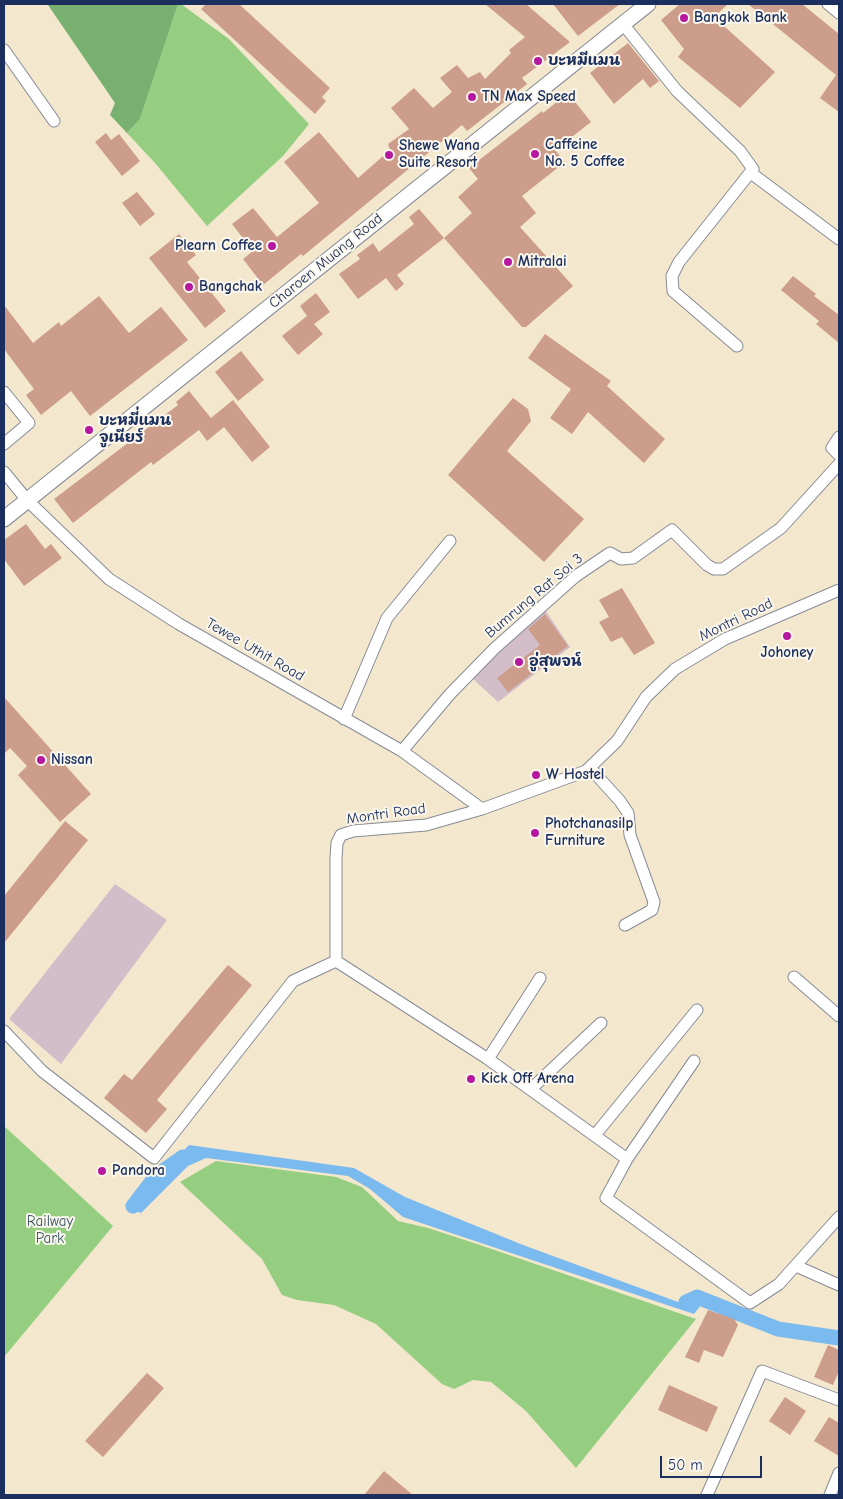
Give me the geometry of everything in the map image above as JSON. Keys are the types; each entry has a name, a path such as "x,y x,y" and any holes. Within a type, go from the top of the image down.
{"main road":[{"name":"Charoen Muang Road","path":"4,518 648,4"}],"street":[{"path":"828,4 839,13"},
{"path":"623,24 677,91 740,151 753,169 679,262 672,276 673,291 737,346"},
{"path":"4,50 54,121"},
{"path":"751,173 839,238"},
{"path":"4,392 29,423 4,444"},
{"path":"839,437 832,448 839,455"},
{"name":"Bumrung Rat Soi 3","path":"402,752 450,694 495,648 576,576 610,553 621,560 633,558 672,530 707,565 714,569 723,569 781,528 839,464"},
{"name":"Tewee Uthit Road","path":"4,472 27,500 109,579 179,624 402,752 482,809"},
{"path":"344,719 387,618 450,541"},
{"name":"Montri Road","path":"336,961 336,858 337,843 341,835 354,830 426,825 482,809 586,771 617,741 646,697 675,670 725,639 839,590"},
{"path":"590,768 620,800 628,813 630,836 654,902 652,910 625,925"},
{"path":"4,1031 42,1071 154,1158 293,981 336,961 488,1059 627,1159"},
{"path":"488,1059 540,978"},
{"path":"794,978 837,1010"},
{"path":"595,1135 697,1010"},
{"path":"531,1089 601,1024"},
{"path":"694,1061 627,1159 606,1198 750,1302 779,1284 839,1217"},
{"path":"796,1266 839,1286"},
{"path":"707,1495 762,1370 839,1400"},
{"path":"830,1495 839,1473"}],"shaded area":[{"name":"อู่สุพจน์","path":"545,610 570,647 498,702 472,678 517,632"},
{"path":"115,884 167,920 61,1064 9,1019"}],"green space":[{"path":"178,4 181,4 229,39 309,124 283,156 207,226 155,163 127,133 140,119"},
{"path":"178,4 140,119 127,133 110,115 115,103 48,5"},
{"name":"Railway Park","path":"4,1126 113,1226 4,1357"},
{"path":"216,1161 336,1177 362,1187 398,1221 428,1228 477,1244 696,1319 576,1468 526,1411 491,1382 473,1380 454,1389 442,1384 376,1324 334,1305 297,1300 282,1295 262,1259 180,1182"}],"water":[{"path":"189,1145 354,1168 405,1197 523,1245 678,1302 698,1290 709,1295 694,1314 403,1217 370,1189 348,1176 206,1158 188,1166 141,1213 129,1208"}],"building":[{"path":"206,4 239,4 330,88 322,97 326,101 315,114 201,9"},
{"path":"485,4 526,4 570,42 522,78 527,84 503,103 467,131 462,125 303,256 301,254 263,285 243,259 253,251 232,224 253,208 277,237 319,203 284,162 319,132 358,178 390,150 388,144 409,129 391,108 414,88 433,108 452,92 440,78 457,65 468,78 480,72 485,79 511,53 509,50 525,37"},
{"path":"553,4 620,4 578,36"},
{"path":"680,4 728,4 714,17 775,72 740,108 678,57 684,49 661,20"},
{"path":"748,4 802,4 839,34 839,112 820,98 836,75"},
{"path":"628,43 659,81 650,88 643,79 614,104 590,73"},
{"path":"568,93 591,122 555,150 565,162 522,196 536,213 520,227 573,286 526,327 522,327 444,238 472,213 458,197 478,179 469,168"},
{"path":"106,133 111,140 119,134 140,161 122,176 95,142"},
{"path":"137,192 155,214 140,226 122,203"},
{"path":"419,209 444,238 397,275 404,284 396,291 386,278 358,299 339,274 360,259 357,255 373,243 379,252 414,224 409,217"},
{"name":"Bangchak","path":"179,234 196,255 187,262 226,311 205,328 149,258"},
{"path":"793,276 816,294 814,296 839,315 839,343 816,324 819,321 781,290"},
{"path":"316,293 330,312 314,324 323,334 298,355 282,336 307,316 300,306"},
{"path":"99,296 129,333 161,307 188,340 90,416 71,391 41,415 26,395 34,389 4,349 4,305 33,343 59,322 61,326"},
{"path":"545,334 611,381 607,386 665,439 644,463 588,412 572,434 550,418 571,389 528,358"},
{"path":"241,351 264,380 238,401 215,372"},
{"path":"189,391 211,418 233,400 270,447 252,462 224,427 207,441 199,430 153,465 151,462 73,523 54,499 178,405 176,402"},
{"path":"513,398 528,409 531,421 507,451 584,519 544,562 448,475"},
{"path":"26,524 45,549 51,544 62,558 24,586 4,559 4,540"},
{"path":"622,588 655,643 634,655 622,637 611,642 599,622 609,617 599,600"},
{"path":"545,614 568,646 508,692 497,678 540,645 528,629"},
{"name":"Nissan","path":"4,697 91,794 60,822 18,775 27,766 10,748 4,754"},
{"path":"65,821 88,840 4,943 4,896"},
{"path":"228,965 252,985 157,1100 167,1109 146,1133 104,1098 124,1074 132,1080"},
{"path":"708,1310 734,1319 738,1325 723,1357 704,1350 699,1363 685,1357"},
{"path":"828,1345 839,1350 839,1371 833,1385 814,1377"},
{"path":"147,1373 164,1388 103,1457 85,1441"},
{"path":"669,1385 718,1407 707,1432 658,1410"},
{"path":"785,1397 806,1411 790,1435 769,1421"},
{"path":"829,1417 839,1423 839,1456 814,1441"},
{"path":"384,1471 413,1495 364,1495"}],"waterway":[{"path":"133,1206 156,1176 183,1157"},
{"path":"686,1302 697,1297 778,1329 839,1338"}],"place":[{"name":"Bangkok Bank","path":"684,18"},
{"name":"บะหมีแมน","path":"538,61"},
{"name":"TN Max Speed","path":"472,97"},
{"name":"Caffeine No. 5 Coffee","path":"535,154"},
{"name":"Shewe Wana Suite Resort","path":"389,155"},
{"name":"Plearn Coffee","path":"272,246"},
{"name":"Mitralai","path":"508,262"},
{"name":"Bangchak","path":"189,287"},
{"name":"บะหมี่แมน จูเนียร์","path":"89,430"},
{"name":"Johoney","path":"787,636"},
{"name":"อู่สุพจน์","path":"519,662"},
{"name":"Nissan","path":"41,760"},
{"name":"W Hostel","path":"536,775"},
{"name":"Photchanasilp Furniture","path":"535,833"},
{"name":"Kick Off Arena","path":"471,1079"},
{"name":"Pandora","path":"102,1171"}]}
